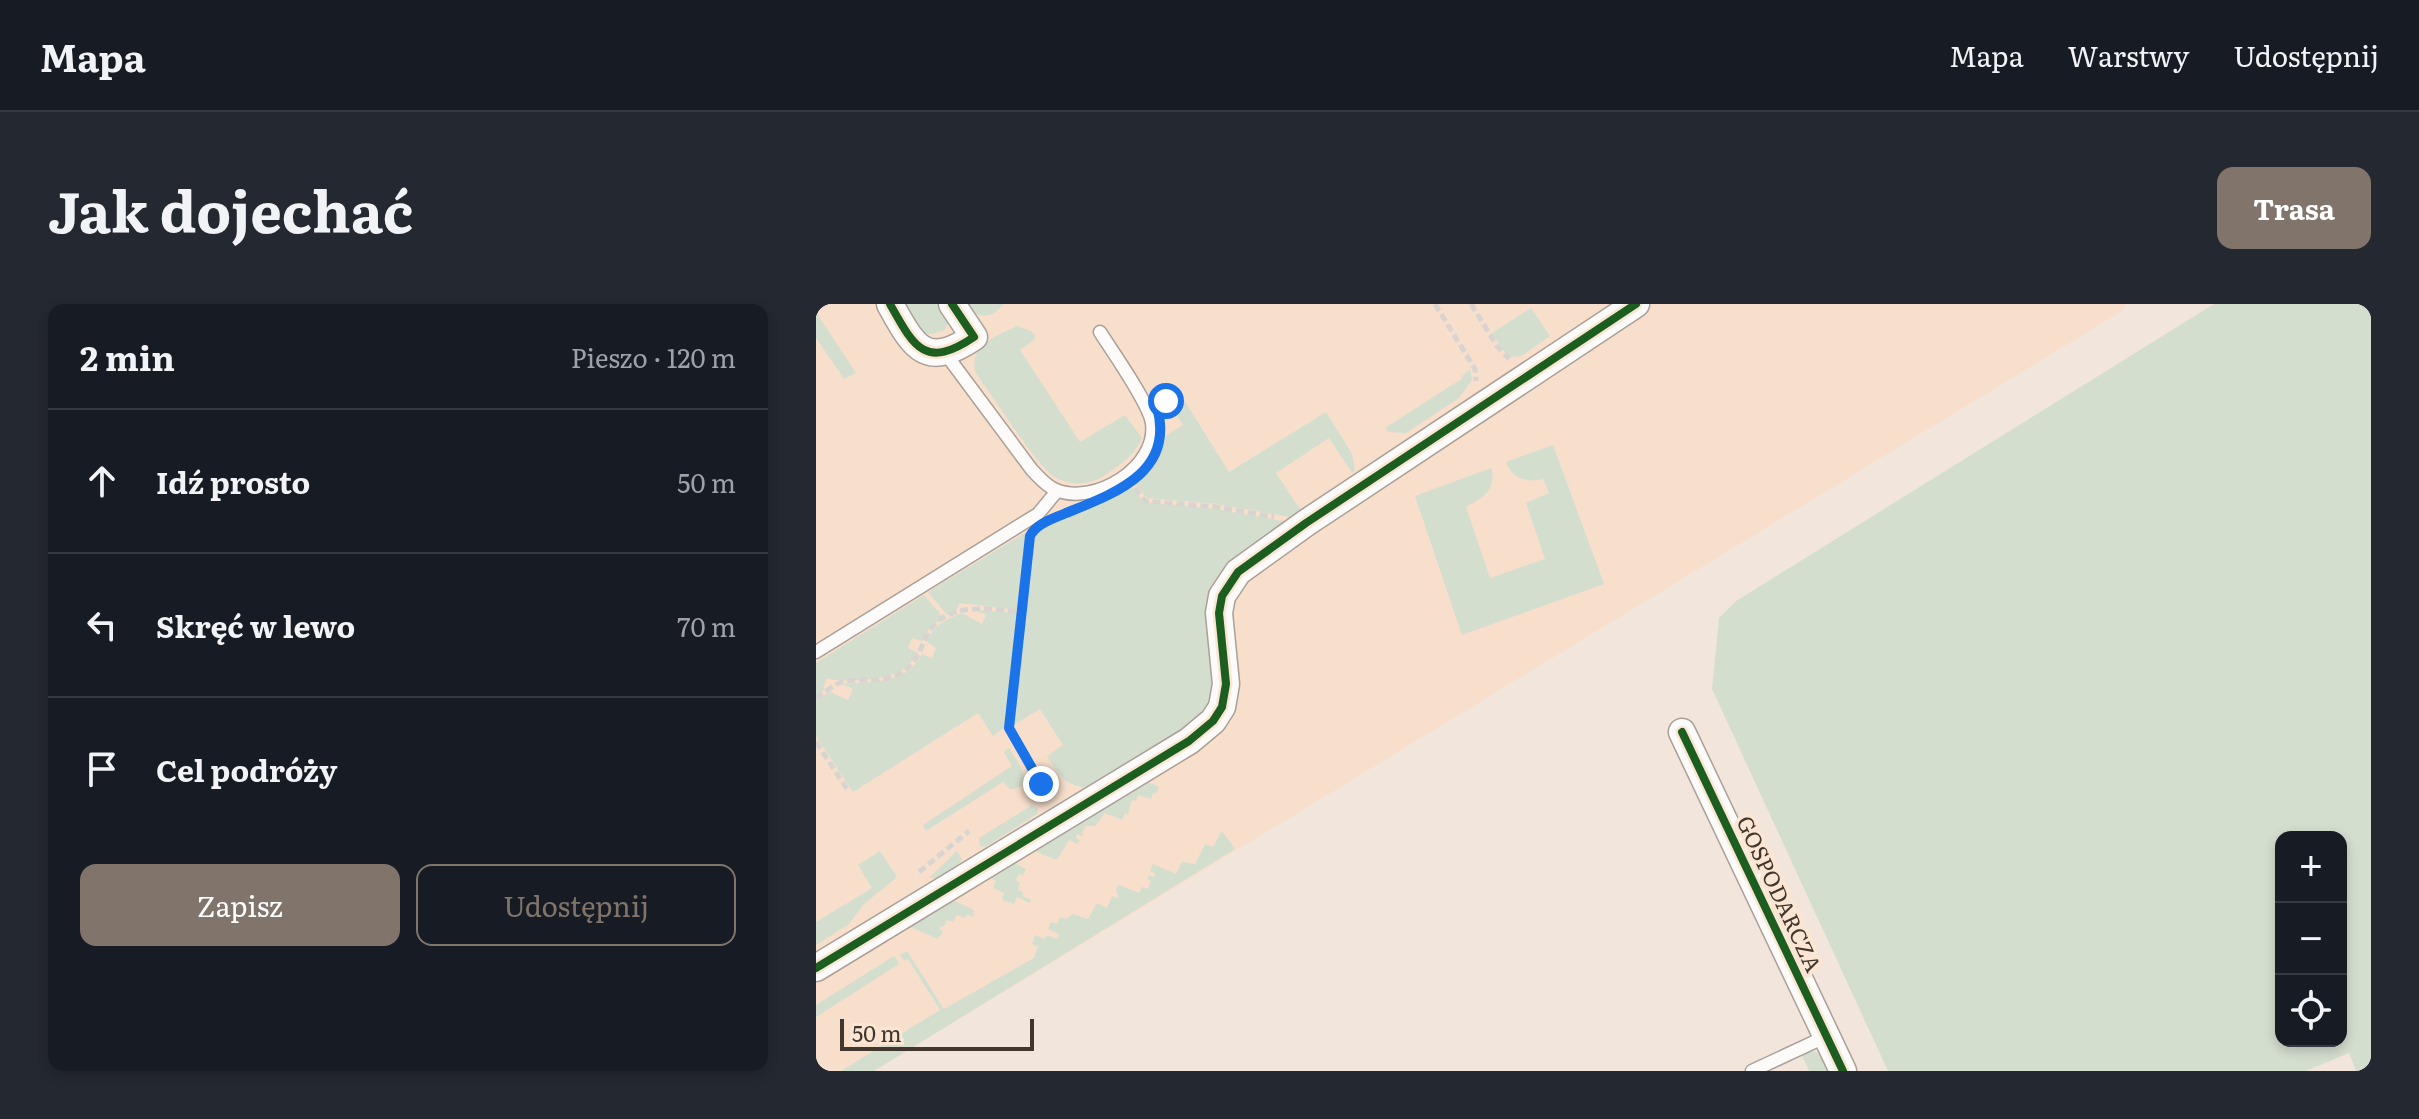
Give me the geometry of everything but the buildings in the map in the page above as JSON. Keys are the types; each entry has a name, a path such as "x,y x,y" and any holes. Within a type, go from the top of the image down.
{"street":[{"path":"890,304 910,340 933,353 945,353 974,337 952,304"},
{"path":"816,968 1189,741 1213,721 1222,707 1226,684 1219,613 1222,596 1238,572 1306,523 1636,304"},
{"name":"GOSPODARCZA","path":"1682,732 1843,1071"}],"lane":[{"path":"945,353 1032,470 1057,491 1074,493 1109,486 1136,466 1147,452 1152,438 1150,416 1100,332"},
{"path":"816,652 1038,514 1057,491"},
{"path":"1752,1071 1827,1036"}],"path":[{"path":"1435,304 1475,369 1475,386"},
{"path":"1471,304 1497,346 1507,357 1517,361"},
{"path":"1130,481 1145,501 1233,509"},
{"path":"1031,532 1009,728 1041,784"},
{"path":"816,698 842,682 891,677 902,672 918,659 930,631 946,618 972,608 1021,612"},
{"path":"816,742 849,792"}],"shaded area":[{"path":"816,304 2125,304 2124,310 874,1071 816,1071"}],"green space":[{"path":"899,304 941,304 949,320 945,330 932,334 920,333"},
{"path":"962,304 1003,304 993,313 983,316"},
{"path":"2214,304 2371,304 2371,1071 2356,1071 2349,1053 2306,1071 1888,1071 1712,689 1719,618 1736,601"},
{"path":"1531,308 1550,336 1521,356 1508,357 1492,333"},
{"path":"816,312 856,373 844,379 816,338"},
{"path":"1017,326 1031,331 1035,336 1020,350 1080,442 1125,415 1142,438 1128,458 1101,478 1074,483 1054,477 1025,444 975,372 974,362 980,348"},
{"path":"1470,369 1472,380 1459,398 1406,433 1389,432 1385,428 1463,378"},
{"path":"1181,395 1229,472 1326,412 1352,454 1355,471 1352,473 1329,438 1276,473 1300,509 1318,498 1300,519 1217,504 1147,498 1134,482 1154,466 1164,437 1183,425 1171,402"},
{"path":"1553,445 1604,584 1462,635 1415,496 1491,468 1490,488 1483,497 1466,507 1490,578 1545,559 1526,503 1549,493 1543,479 1521,478 1512,472 1506,462"},
{"path":"1130,485 1144,502 1216,509 1294,523 1228,567 1214,585 1213,696 1201,718 1093,788 1077,786 1065,780 1047,756 1063,745 1040,709 1012,726 1033,535"},
{"path":"1028,531 1019,610 960,603 955,612 947,615 928,592"},
{"path":"924,595 943,617 929,629 922,641 912,638 908,648 918,653 910,663 897,672 878,678 849,681 827,678 825,689 816,696 816,663"},
{"path":"976,610 1018,613 1005,727 993,736 978,713 853,792 816,736 816,700 830,692 848,700 853,689 843,684 888,680 907,671 922,654 932,658 936,648 927,642 937,627 962,613 982,624 986,615"},
{"path":"1009,748 1022,771 1022,786 1011,790 1003,782 926,831 923,825 1012,766 1004,752"},
{"path":"1144,780 1159,787 1156,794 1153,793 1151,799 1138,795 1122,820 1105,813 1095,826 1086,826 1082,833 1084,837 1077,834 1078,844 1069,840 1057,860 1032,850"},
{"path":"1032,805 1038,808 1037,814 985,847 980,846 979,838"},
{"path":"1222,831 1235,849 874,1071 841,1071 940,1010 908,959 904,961 900,955 907,951 944,1009 1034,958 1037,948 1040,948 1032,944 1035,935 1057,939 1059,934 1048,929 1051,922 1057,924 1060,917 1066,919 1073,914 1088,919 1097,903 1107,908 1112,896 1119,899 1116,890 1119,885 1139,893 1142,887 1148,889 1151,881 1149,875 1154,877 1155,874 1150,871 1153,864 1176,874 1182,862 1195,864 1205,844 1213,847"},
{"path":"880,851 897,877 863,905 849,924 816,945 816,922 872,888 858,865"},
{"path":"957,851 962,859 960,863 937,878 929,878"},
{"path":"1013,862 1026,869 1016,880 1020,883 1018,890 1031,900 1030,903 1017,897 1014,904 1002,900 1004,893 993,888 996,881 989,877"},
{"path":"953,900 974,910 973,917 957,915 953,922 947,920 939,928 943,932 938,939 910,927"},
{"path":"894,956 899,964 816,1017 816,1005"},
{"path":"1811,1051 1817,1052 1832,1071 1809,1071 1802,1056"}],"cycle path":[{"path":"890,304 914,342 932,352 944,352 974,337 952,304"},
{"path":"816,968 1189,741 1213,721 1222,707 1226,684 1219,613 1222,596 1238,572 1306,523 1636,304"},
{"path":"1682,732 1843,1071"}],"route":[{"path":"1041,784 1009,728 1031,532 1044,522 1114,492 1145,470 1154,460 1162,438 1157,407 1166,401"}]}
